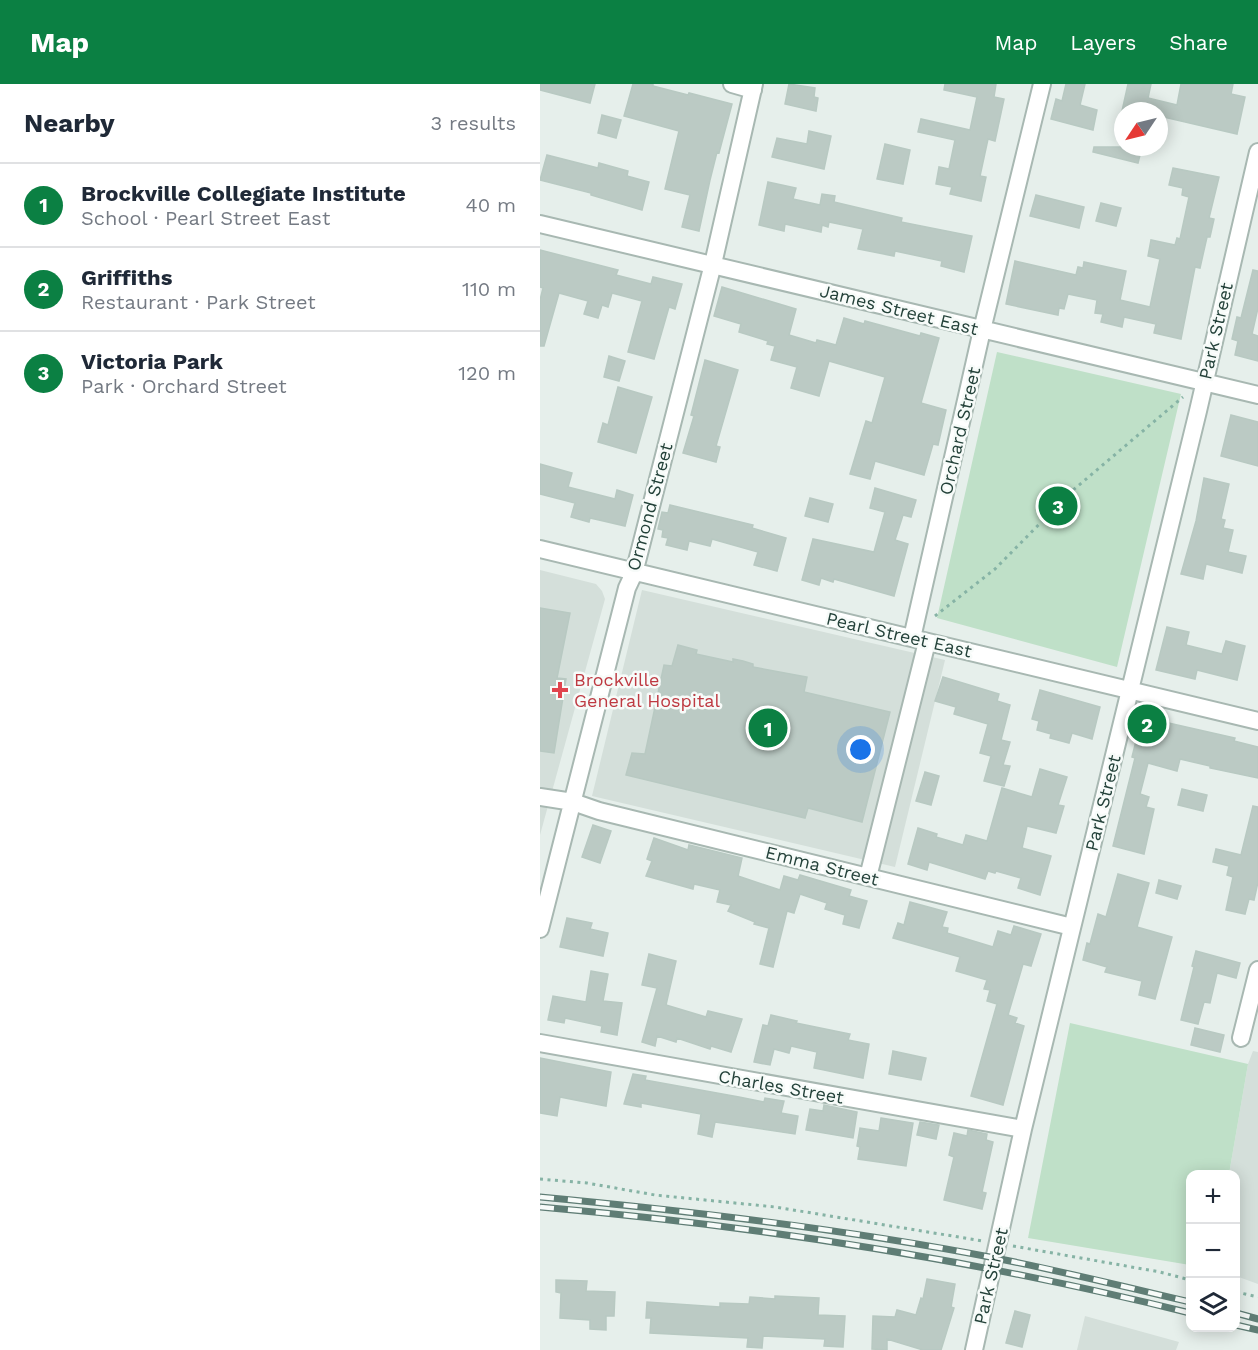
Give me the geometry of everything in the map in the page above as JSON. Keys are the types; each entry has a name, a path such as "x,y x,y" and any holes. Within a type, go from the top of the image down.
{"street":[{"path":"732,84 753,87"},
{"name":"Orchard Street","path":"868,877 920,640 982,330 1042,84"},
{"name":"Ormond Street","path":"540,929 713,264 753,87"},
{"name":"Park Street","path":"974,1350 1023,1129 1131,689 1258,152"},
{"name":"James Street East","path":"540,224 1258,395"},
{"name":"Pearl Street East","path":"540,549 1258,721"},
{"name":"Emma Street","path":"540,797 573,802 589,808 1072,927"},
{"path":"1241,1038 1258,970"},
{"name":"Charles Street","path":"540,1043 1023,1129"}],"path":[{"path":"935,616 995,569 1072,490 1183,397"},
{"path":"540,1179 587,1182 655,1195 775,1207 998,1243 1186,1279"},
{"path":"1240,1293 1258,1298"}],"shaded area":[{"name":"Brockville General Hospital","path":"540,570 596,584 605,599 540,835"},
{"path":"642,590 945,660 895,867 592,796"},
{"path":"1253,1051 1258,1052 1258,1284 1240,1277 1240,1170 1230,1170 1248,1064"},
{"path":"1085,1316 1179,1342 1176,1350 1077,1350"}],"green space":[{"path":"997,352 1181,394 1117,667 937,618"},
{"path":"1070,1023 1248,1064 1230,1170 1186,1170 1186,1264 1028,1238"}],"building":[{"path":"540,84 595,84 590,103 540,90"},
{"path":"633,84 653,84 653,86 688,95 689,93 732,104 719,153 717,152 699,231 682,227 690,195 665,189 679,131 624,116"},
{"path":"789,84 815,88 814,97 818,98 816,111 785,104"},
{"path":"945,84 996,84 994,97 1004,99 995,141 988,139 980,176 986,177 981,201 950,194 952,187 936,184 939,167 949,169 955,140 918,132 921,119 970,130 977,97 944,90"},
{"path":"1066,84 1085,84 1080,105 1097,110 1093,130 1051,119 1056,99 1062,101"},
{"path":"1128,84 1151,84 1148,98 1165,102 1124,102"},
{"path":"1181,84 1233,84 1231,94 1245,97 1237,134 1168,118 1168,103 1177,105"},
{"path":"602,115 621,120 616,138 598,133"},
{"path":"809,131 831,136 824,169 772,157 777,138 807,144"},
{"path":"885,144 910,150 903,184 877,179"},
{"path":"1094,147 1114,147 1114,156 1140,156 1138,163 1093,152"},
{"path":"547,155 598,168 599,163 628,171 627,176 649,182 642,210 591,195 591,193 540,180"},
{"path":"1173,168 1219,177 1209,218 1214,219 1210,237 1207,237 1200,268 1195,267 1181,339 1154,333 1156,324 1124,317 1122,327 1101,322 1103,314 1095,313 1097,300 1068,294 1064,309 1059,308 1058,315 1006,304 1015,261 1076,275 1078,267 1083,268 1084,262 1126,271 1120,300 1150,307 1160,259 1148,256 1151,240 1175,245 1177,238 1180,239 1189,197 1182,195 1183,188 1169,185"},
{"path":"768,182 796,188 793,199 820,205 822,194 835,196 834,202 902,218 901,222 972,236 964,272 941,266 942,261 895,251 894,256 858,249 863,229 829,222 828,227 822,225 821,232 785,224 784,231 759,225"},
{"path":"1036,195 1084,207 1079,228 1030,216"},
{"path":"1101,203 1121,208 1116,226 1096,221"},
{"path":"540,250 618,270 616,275 651,284 653,277 682,284 675,309 669,307 654,359 628,352 642,301 612,293 608,307 602,305 598,318 584,314 588,301 559,293 544,346 540,346 540,300 543,288 540,287"},
{"path":"1253,270 1258,271 1258,308 1252,334 1258,336 1258,361 1235,355 1238,341 1232,339 1237,317 1241,318"},
{"path":"722,287 796,309 789,335 816,343 817,340 836,345 844,318 864,324 865,321 920,336 921,333 939,338 921,403 946,410 938,445 933,444 924,475 875,461 870,479 850,474 866,421 872,423 885,377 829,361 819,396 791,388 797,367 771,360 775,346 767,344 768,341 739,332 741,324 714,316"},
{"path":"609,356 625,361 619,381 604,377"},
{"path":"705,360 738,370 716,446 720,447 716,462 683,453 694,416 691,415"},
{"path":"618,387 652,397 636,453 598,442 603,423 608,425"},
{"path":"1231,415 1258,422 1258,466 1221,456"},
{"path":"540,464 572,473 568,487 615,499 617,490 633,495 625,526 590,518 589,522 571,517 575,503 540,494"},
{"path":"1204,478 1229,484 1221,519 1225,520 1223,528 1233,530 1228,552 1246,556 1242,573 1206,564 1203,579 1181,574 1196,521"},
{"path":"875,488 916,500 911,517 903,515 895,540 908,544 894,596 834,579 833,582 821,578 819,585 802,580 813,539 874,552 885,512 870,508"},
{"path":"810,498 833,504 828,522 805,516"},
{"path":"670,505 753,525 752,528 786,538 777,571 754,565 758,552 712,539 710,546 689,541 687,550 666,545 668,538 662,537 663,530 658,529 662,512 668,513"},
{"path":"540,608 570,613 557,678 566,679 554,753 540,751"},
{"path":"1167,627 1189,632 1186,645 1222,654 1226,641 1245,646 1237,680 1197,670 1195,679 1156,670"},
{"path":"678,645 697,650 696,654 733,662 733,659 743,661 753,664 753,667 807,677 804,692 890,712 862,822 808,808 805,818 626,775 632,753 645,754 664,665 672,666"},
{"path":"943,677 999,694 997,701 1010,705 1001,740 1010,742 1003,765 1010,766 1004,786 984,781 991,756 980,753 988,724 954,714 956,707 935,701"},
{"path":"1040,690 1100,707 1092,739 1072,733 1069,743 1050,738 1051,734 1037,730 1039,721 1032,719"},
{"path":"1142,717 1235,738 1234,741 1258,747 1258,778 1180,759 1177,771 1148,763 1140,794 1149,797 1146,807 1154,809 1144,854 1113,846 1135,758 1132,757"},
{"path":"1040,769 1067,777 1058,805 1064,806 1056,833 1027,826 1022,848 1051,856 1040,895 1018,888 1021,878 996,871 995,873 988,871 985,879 929,862 927,870 908,864 918,828 937,834 936,837 963,845 966,835 987,841 1002,788 1032,797"},
{"path":"925,772 939,776 931,805 916,801"},
{"path":"1182,789 1207,795 1203,811 1178,805"},
{"path":"1253,806 1258,807 1258,882 1254,900 1249,899 1245,914 1226,910 1233,877 1227,875 1229,866 1213,862 1216,849 1241,855"},
{"path":"593,825 611,831 600,863 582,857"},
{"path":"654,838 688,850 689,845 742,858 738,876 780,890 784,876 798,880 800,875 851,890 849,896 867,901 859,928 843,924 845,915 825,909 827,903 800,894 794,913 787,911 773,967 760,964 769,928 754,924 755,922 728,911 731,905 717,902 720,890 694,884 693,889 646,876 652,861 647,859"},
{"path":"1118,874 1149,883 1137,927 1172,937 1155,999 1139,995 1142,981 1105,972 1107,967 1083,960 1098,914 1106,917"},
{"path":"1159,880 1181,886 1177,899 1156,893"},
{"path":"910,902 947,912 942,927 948,928 947,933 993,947 998,931 1011,935 1014,926 1041,934 1031,966 1023,964 1008,1015 1017,1018 1015,1023 1024,1026 1003,1105 971,1096 997,1004 987,1001 990,990 984,989 987,980 956,971 960,957 893,938 898,923 904,925"},
{"path":"567,918 592,923 590,929 608,933 603,956 560,947"},
{"path":"1196,951 1240,963 1236,978 1217,973 1210,1003 1204,1002 1198,1024 1181,1020"},
{"path":"649,954 676,961 666,1005 706,1017 708,1011 742,1019 731,1052 711,1046 710,1049 677,1038 676,1042 657,1036 655,1046 642,1042 657,988 642,985"},
{"path":"591,971 608,974 603,1001 622,1003 617,1035 601,1032 602,1026 565,1018 564,1023 548,1020 553,996 586,1002"},
{"path":"771,1015 797,1021 796,1023 850,1034 848,1040 869,1044 863,1078 814,1068 817,1052 791,1046 789,1053 774,1049 770,1065 754,1062 763,1025 768,1026"},
{"path":"1195,1028 1224,1035 1220,1052 1191,1045"},
{"path":"893,1051 926,1058 921,1080 889,1074"},
{"path":"540,1058 611,1072 606,1106 560,1097 557,1116 540,1113"},
{"path":"633,1074 646,1076 645,1080 764,1102 765,1098 784,1101 781,1113 798,1116 795,1134 715,1122 712,1137 698,1134 701,1114 641,1103 641,1107 624,1104"},
{"path":"824,1105 857,1112 853,1138 806,1130 810,1109 823,1111"},
{"path":"881,1118 913,1123 906,1166 858,1159 860,1147 857,1146 860,1128 879,1131"},
{"path":"920,1122 939,1125 936,1139 917,1135"},
{"path":"968,1130 987,1134 986,1140 993,1142 982,1192 986,1193 982,1209 944,1200 954,1157 949,1155 954,1133 967,1136"},
{"path":"927,1279 955,1284 951,1307 954,1308 941,1350 923,1350 887,1339 887,1350 872,1349 873,1316 895,1317 897,1310 916,1315 921,1298 923,1299"},
{"path":"556,1280 587,1281 586,1291 615,1292 614,1316 606,1316 606,1330 590,1329 590,1320 560,1318 561,1293 556,1292"},
{"path":"775,1296 819,1298 818,1315 845,1316 843,1347 824,1346 825,1339 763,1336 762,1348 747,1347 748,1338 650,1333 651,1318 646,1318 647,1302 720,1307 720,1303 749,1304 750,1297 775,1299"},
{"path":"1015,1311 1030,1315 1022,1347 1006,1343"}],"railway":[{"path":"540,1197 654,1208 882,1238 1020,1263 1186,1301"},
{"path":"540,1207 704,1224 867,1247 1029,1277 1186,1312"},
{"path":"1240,1314 1258,1319"},
{"path":"1240,1326 1258,1330"}],"place":[{"name":"Victoria Park","path":"1058,506"},
{"name":"Brockville General Hospital","path":"560,690"},
{"name":"Griffiths","path":"1147,724"},
{"name":"Brockville Collegiate Institute","path":"768,728"}]}
